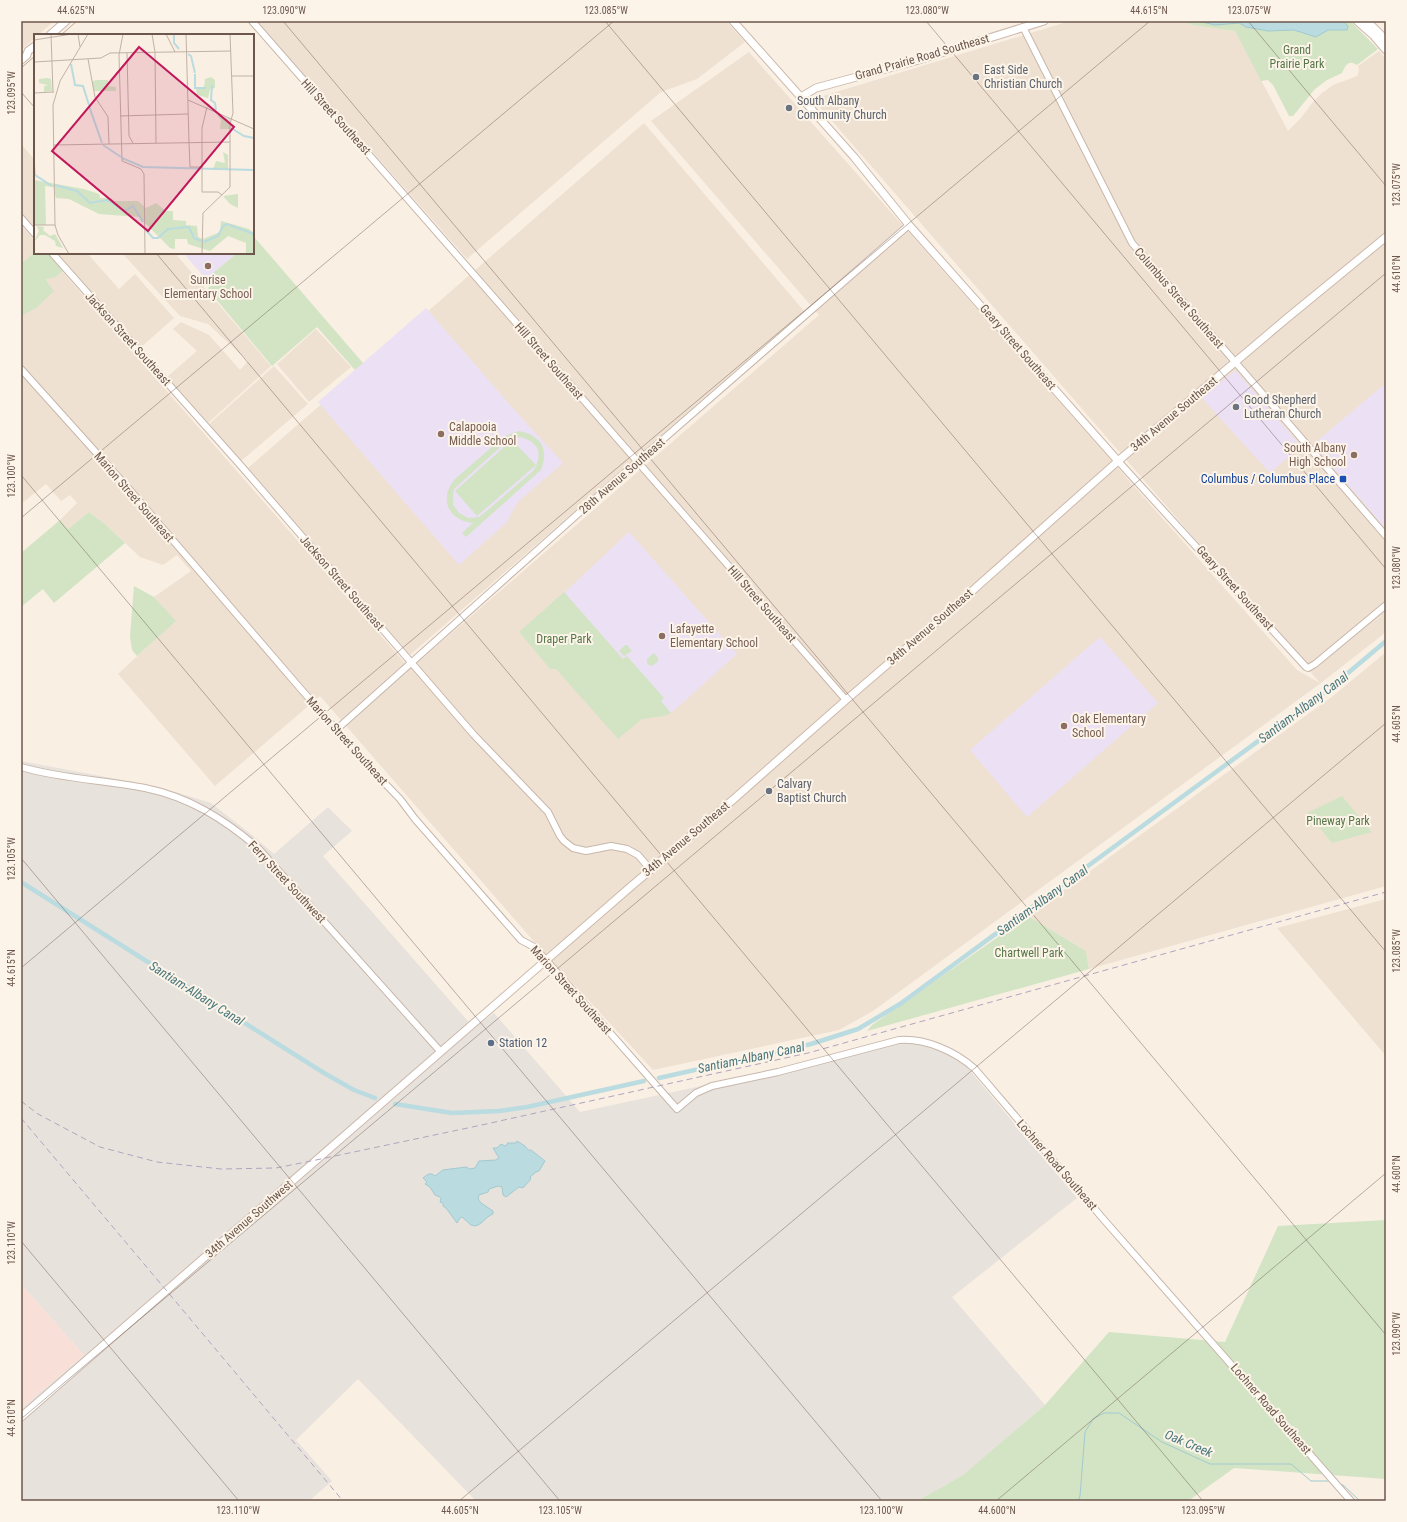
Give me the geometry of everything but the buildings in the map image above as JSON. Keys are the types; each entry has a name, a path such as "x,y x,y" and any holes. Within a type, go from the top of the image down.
{"main road":[{"path":"51,34 66,21"},
{"name":"Geary Street Southeast","path":"733,21 854,157 909,225 1118,461"},
{"name":"Grand Prairie Road Southeast","path":"801,98 816,88 915,61 1044,21"},
{"path":"1357,21 1374,36 1386,50"},
{"path":"1367,21 1386,40"},
{"path":"27,55 28,51 34,47"},
{"path":"21,60 34,52"},
{"name":"34th Avenue Southeast","path":"477,1020 953,608 1118,461 1286,319 1386,237"},
{"name":"34th Avenue Southwest","path":"21,1417 477,1020"}],"street":[{"name":"Hill Street Southeast","path":"252,21 846,700"},
{"name":"Columbus Street Southeast","path":"1023,27 1132,243 1386,536"},
{"path":"21,218 34,233"},
{"name":"28th Avenue Southeast","path":"337,729 411,662 909,225"},
{"name":"Jackson Street Southeast","path":"53,254 242,467 411,662 492,753 526,787 548,812 560,836 567,844 579,850 586,851 611,846 627,849 638,855 650,869"},
{"name":"Marion Street Southeast","path":"21,369 128,488 300,688 370,768 400,799 415,819 521,940 534,947 677,1109"},
{"name":"Geary Street Southeast","path":"1118,461 1308,668 1315,664 1386,605"},
{"name":"Ferry Street Southwest","path":"21,767 66,778 145,788 183,799 215,815 234,828 258,848 440,1051"},
{"name":"Lochner Road Southeast","path":"677,1109 696,1093 712,1086 778,1072 899,1040 909,1039 933,1044 955,1054 970,1064 980,1075 1105,1221 1351,1501"}],"shaded area":[{"path":"21,21 54,21 39,34 34,34 34,39 21,50"},
{"path":"257,21 726,21 745,42 697,79 661,92 467,259"},
{"path":"1070,21 1182,21 1192,25 1235,31 1288,131 1322,93 1333,85 1357,76 1359,70 1358,66 1379,51 1386,59 1386,632 1321,683 873,1011 839,1030 653,1070 530,937 320,696 215,786 118,674 175,621 154,597 191,571 177,555 163,565 140,557 106,525 89,512 68,529 60,520 77,503 70,495 61,501 46,484 21,504 21,225 34,240 34,254 47,254 410,669 819,315 651,121 749,52 1297,670 1320,683 813,99"},
{"path":"644,123 804,311 410,655 248,468"},
{"path":"21,144 34,159 34,228 21,212"},
{"path":"56,254 88,254 119,289 135,274 174,318 140,348"},
{"path":"123,254 176,254 271,366 207,424 167,377 197,351 173,329 181,322 209,335 240,370 248,361 208,324 180,316"},
{"name":"Sunrise Elementary School","path":"184,254 236,254 206,279"},
{"name":"Calapooia Middle School","path":"426,308 510,405 563,463 520,500 507,522 459,565 318,402"},
{"path":"316,329 351,367 309,402 277,364"},
{"path":"274,366 308,404 241,461 208,425"},
{"path":"1234,371 1237,372 1301,446 1270,473 1202,398"},
{"name":"South Albany High School","path":"1386,383 1386,529 1315,447 1315,445 1316,442"},
{"name":"Lafayette Elementary School","path":"629,532 737,654 671,713 564,593"},
{"name":"Oak Elementary School","path":"1100,637 1158,703 1027,817 970,750"},
{"path":"1386,652 1386,886 1089,969 1086,951 1028,916 1333,696"},
{"path":"21,761 159,787 211,803 274,854 328,807 352,831 323,856 474,1028 494,1013 580,1112 906,1042 936,1045 961,1060 1077,1198 952,1297 1045,1405 963,1475 917,1501 476,1501 358,1379 296,1440 332,1481 309,1501 21,1501 21,1409 84,1355 21,1284"},
{"path":"1386,899 1386,1056 1277,928"},
{"path":"21,1284 84,1355 21,1409"}],"green space":[{"name":"Grand Prairie Park","path":"1182,21 1350,21 1378,49 1357,65 1354,63 1347,64 1342,73 1327,80 1315,89 1293,116 1289,116 1273,85 1268,80 1261,81 1235,31 1192,25"},
{"path":"255,238 363,363 355,370 317,327 272,366 215,298 208,288 212,285 206,279 236,254 254,254"},
{"path":"34,253 50,254 63,271 54,278 45,279 54,291 36,308 21,316 21,264"},
{"path":"519,431 527,433 538,440 543,449 544,456 541,470 466,537 462,533 473,523 457,518 452,513 448,507 447,493 455,479 505,436","holes":["520,437 526,439 538,449 539,453 537,464 534,470 479,517 468,518 459,513 453,505 454,489 507,441 512,438"]},
{"path":"512,440 536,465 477,516 455,491"},
{"path":"89,512 106,525 125,543 54,603 43,589 21,607 21,553 60,520 68,529"},
{"path":"134,586 154,597 176,621 137,656 132,650 130,637"},
{"name":"Draper Park","path":"564,592 623,659 627,656 664,698 661,701 671,713 664,716 642,719 618,739 556,669 550,669 519,632"},
{"path":"627,645 632,651 624,656 619,651"},
{"path":"654,653 658,658 658,661 652,666 647,663 647,659"},
{"name":"Pineway Park","path":"1342,796 1372,832 1332,843 1307,813"},
{"name":"Chartwell Park","path":"1028,916 1086,951 1089,969 867,1031 872,1025"},
{"path":"1386,1220 1386,1479 1234,1468 1188,1501 917,1501 963,1475 1045,1405 1109,1332 1225,1342 1278,1226"}],"water":[{"path":"1198,21 1343,21 1348,26 1347,30 1328,30 1316,37 1294,30 1268,31 1246,27 1239,23 1215,25"},
{"path":"517,1141 545,1161 539,1171 530,1177 531,1179 523,1188 519,1187 506,1197 503,1195 502,1187 498,1186 479,1195 478,1199 481,1203 493,1211 493,1214 480,1224 475,1226 471,1225 462,1217 457,1223 443,1206 443,1203 440,1202 440,1197 435,1195 430,1187 425,1184 427,1182 423,1178 429,1174 435,1176 443,1170 466,1167 470,1169 475,1168 479,1161 496,1160 499,1158 493,1148 497,1148 501,1144 505,1146 508,1144 507,1143 516,1143"}],"waterway":[{"name":"Santiam-Albany Canal","path":"659,1078 811,1044 858,1029 900,1004 1329,689 1386,641"},
{"name":"Santiam-Albany Canal","path":"21,882 324,1073 354,1090 375,1098"},
{"name":"Santiam-Albany Canal","path":"395,1104 452,1113 499,1111 527,1107 644,1081"},
{"name":"Oak Creek","path":"1078,1501 1080,1496 1085,1432 1093,1419 1104,1413 1119,1413 1162,1442 1210,1464 1291,1464 1311,1481 1330,1481"},
{"name":"Oak Creek","path":"1339,1484 1343,1485 1360,1501"}],"railway":[{"path":"21,1101 38,1114 100,1147 157,1162 221,1169 276,1168 477,1126 808,1053 1386,892"},
{"path":"21,1118 343,1501"}],"place":[{"name":"East Side Christian Church","path":"976,77"},
{"name":"South Albany Community Church","path":"789,108"},
{"name":"Sunrise Elementary School","path":"208,266"},
{"name":"Good Shepherd Lutheran Church","path":"1236,407"},
{"name":"Calapooia Middle School","path":"441,434"},
{"name":"South Albany High School","path":"1354,455"},
{"name":"Columbus / Columbus Place","path":"1343,479"},
{"name":"Lafayette Elementary School","path":"662,636"},
{"name":"Oak Elementary School","path":"1064,726"},
{"name":"Calvary Baptist Church","path":"769,791"},
{"name":"Station 12","path":"491,1043"}]}
